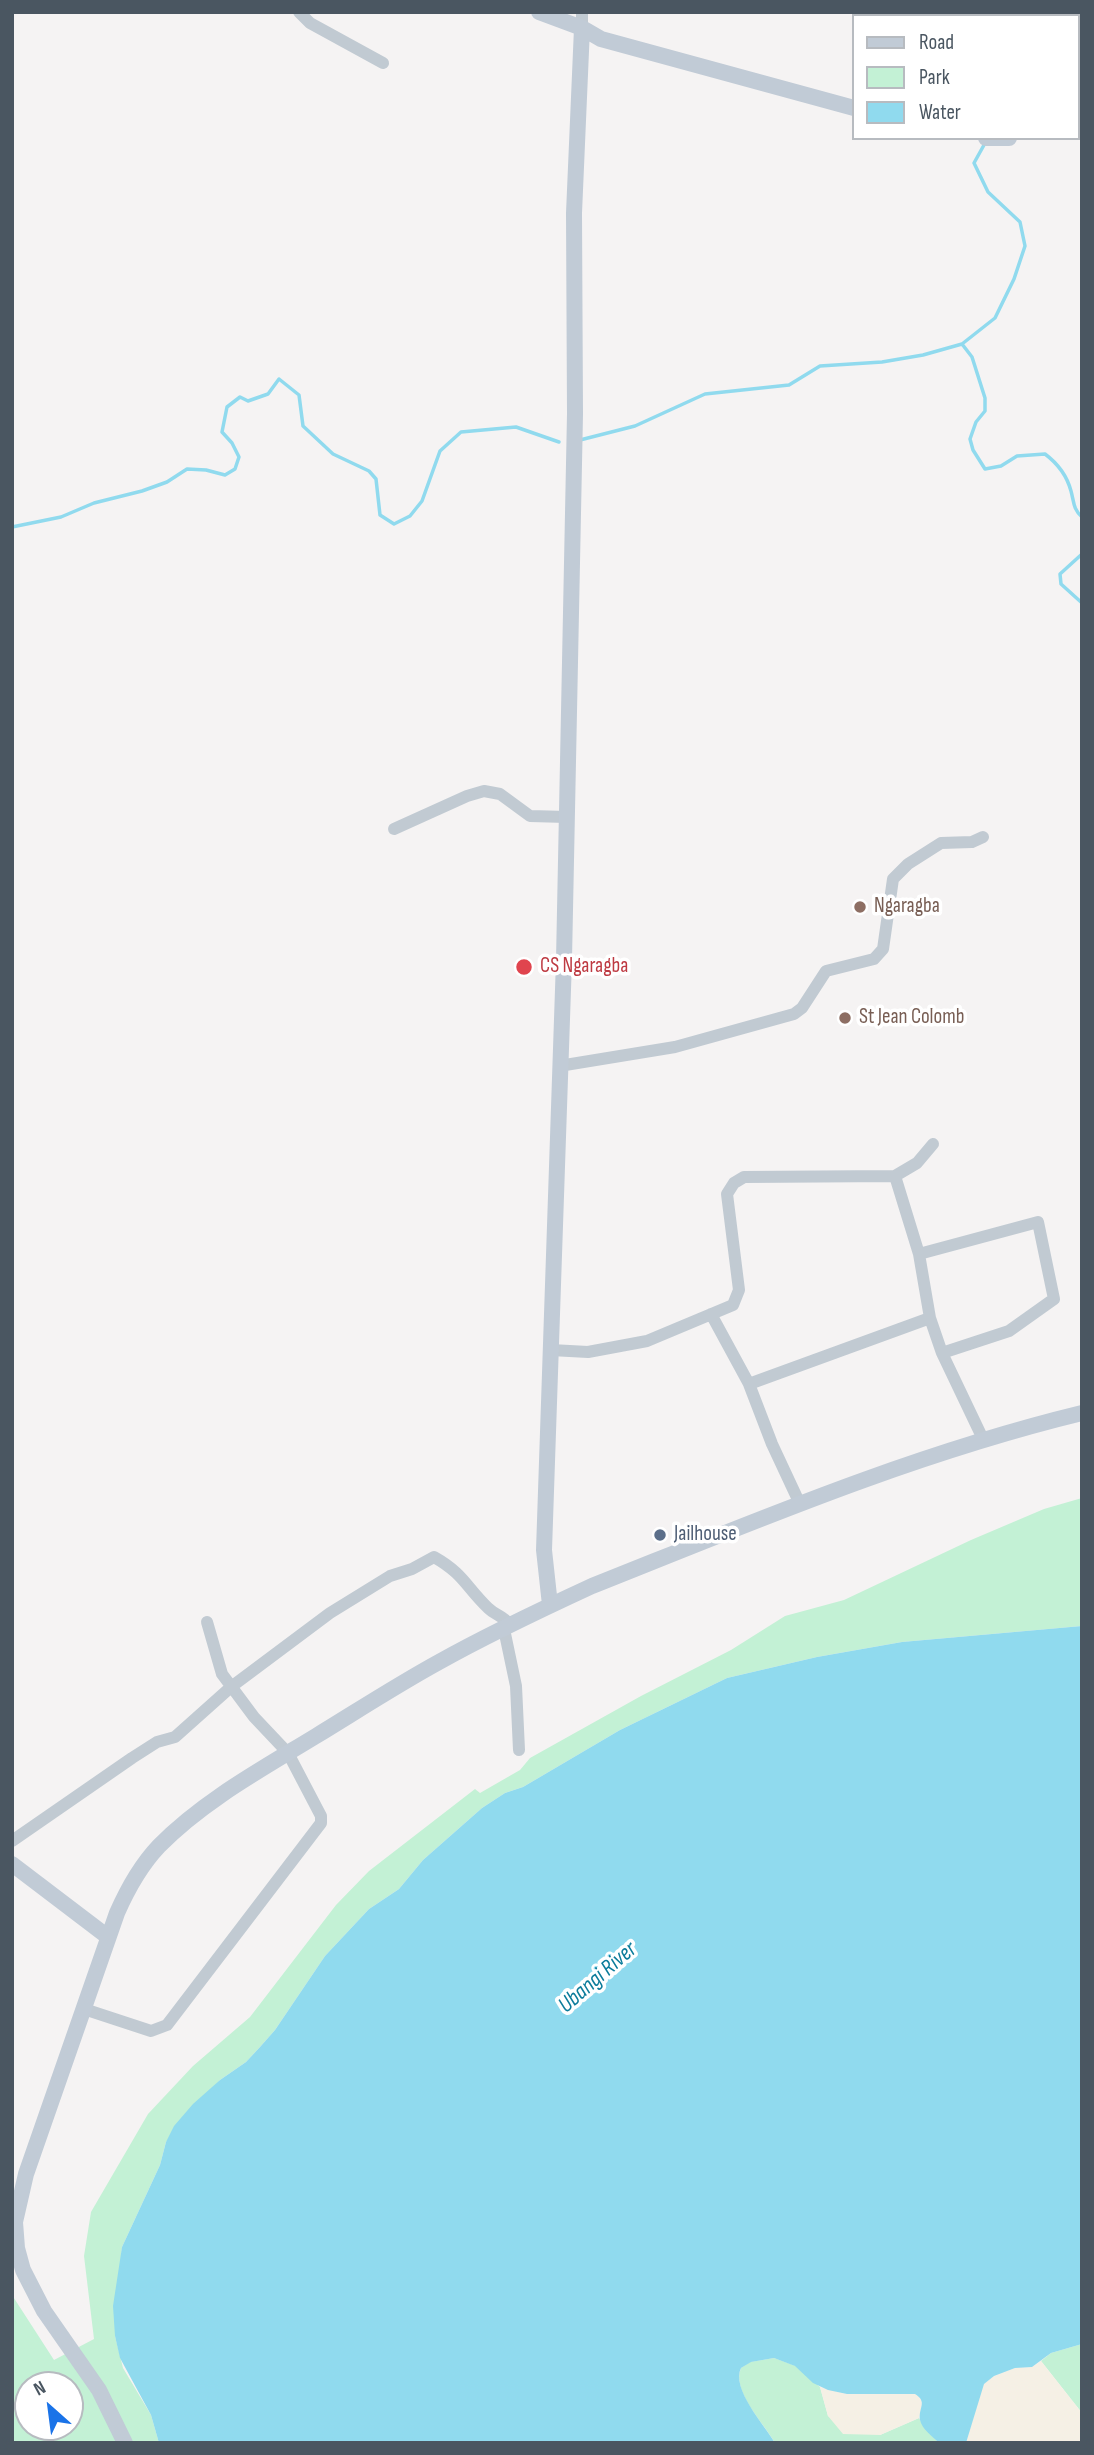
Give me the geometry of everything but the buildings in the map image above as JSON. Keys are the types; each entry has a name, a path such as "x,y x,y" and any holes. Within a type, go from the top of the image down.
{"main road":[{"path":"538,12 582,20 601,39 852,107"},
{"path":"550,1605 544,1550 568,817 575,414 574,212 582,20"},
{"path":"125,2443 99,2390 83,2363 63,2339 23,2270 17,2248 15,2222 26,2174 108,1937 127,1889 158,1847 183,1824 288,1753 438,1662 550,1605 592,1586 887,1471 983,1439 1082,1413"},
{"path":"12,1864 108,1937"}],"street":[{"path":"301,13 310,23 383,63"},
{"path":"394,829 484,791 500,794 530,816 568,817"},
{"path":"559,1066 675,1046 794,1014 802,1008 826,971 874,959 883,949 894,879 908,864 942,843 972,842 983,836"},
{"path":"551,1350 588,1352 647,1341 733,1305 739,1290 727,1194 734,1183 744,1177 895,1176 917,1163 933,1144"},
{"path":"895,1176 919,1254 930,1318 942,1353 983,1439"},
{"path":"919,1254 1038,1222 1054,1299 1009,1331 942,1353"},
{"path":"711,1314 749,1384 772,1444 800,1504"},
{"path":"749,1384 930,1318"},
{"path":"12,1841 157,1742 175,1737 231,1687 330,1613 390,1576 412,1569 433,1557 460,1574 489,1609 503,1616 516,1686 519,1750"},
{"path":"84,2008 152,2031 167,2025 319,1829 321,1816 288,1753 254,1717 222,1674 207,1622"}],"green space":[{"path":"1082,1498 1082,1626 902,1642 817,1657 727,1678 620,1730 523,1787 505,1793 482,1808 423,1860 399,1889 369,1909 325,1956 275,2030 246,2062 220,2080 166,2142 160,2165 122,2247 115,2336 123,2368 151,2415 159,2443 12,2443 12,2295 54,2360 94,2339 84,2256 91,2212 148,2114 193,2066 250,2017 336,1905 369,1871 475,1789 480,1793 520,1770 530,1758 731,1650 785,1616 844,1600 1044,1509"},
{"path":"1082,2344 1082,2413 1041,2361 1051,2353"},
{"path":"774,2358 796,2366 820,2387 828,2416 880,2435 919,2418 939,2443 775,2443 744,2397 739,2377 741,2368 750,2362"}],"sand":[{"path":"1041,2361 1082,2413 1082,2443 966,2443 983,2384 994,2376 1015,2368 1032,2367"},
{"path":"820,2387 847,2394 915,2394 922,2407 919,2418 880,2435 843,2434 828,2416"}],"water":[{"name":"Ubangi River","path":"1082,1626 1082,2344 1051,2353 1032,2367 1015,2368 994,2376 984,2384 966,2443 939,2443 930,2435 921,2423 922,2403 915,2394 847,2394 828,2390 813,2383 795,2366 774,2358 751,2362 741,2368 739,2376 744,2396 775,2443 159,2443 151,2415 120,2358 113,2306 122,2247 160,2165 166,2142 174,2126 193,2104 246,2062 275,2030 325,1956 369,1909 399,1889 423,1860 482,1808 505,1793 523,1787 620,1730 727,1678 817,1657 902,1642"}],"waterway":[{"path":"962,344 995,318 1014,279 1025,246 1020,222 988,192 974,163 984,145"},
{"path":"580,440 635,426 705,394 789,385 820,366 882,362 923,355 962,344 972,357 985,398 985,411 976,422 970,439 973,450 985,469 1001,466 1017,456 1045,454 1064,475 1075,508 1082,517"},
{"path":"12,527 61,517 94,503 142,491 167,482 187,469 225,475 235,469 239,457 222,432 227,407 240,397 248,401 268,394 279,379 299,395 303,426 333,454 369,471 376,479 380,515 394,524 410,516 422,501 440,451 461,432 516,427 559,442"},
{"path":"1082,530 1082,542"},
{"path":"1082,554 1060,574 1061,584 1082,603"}],"place":[{"name":"Ngaragba","path":"860,907"},
{"name":"CS Ngaragba","path":"524,967"},
{"name":"St Jean Colomb","path":"845,1018"},
{"name":"Jailhouse","path":"660,1535"}]}
